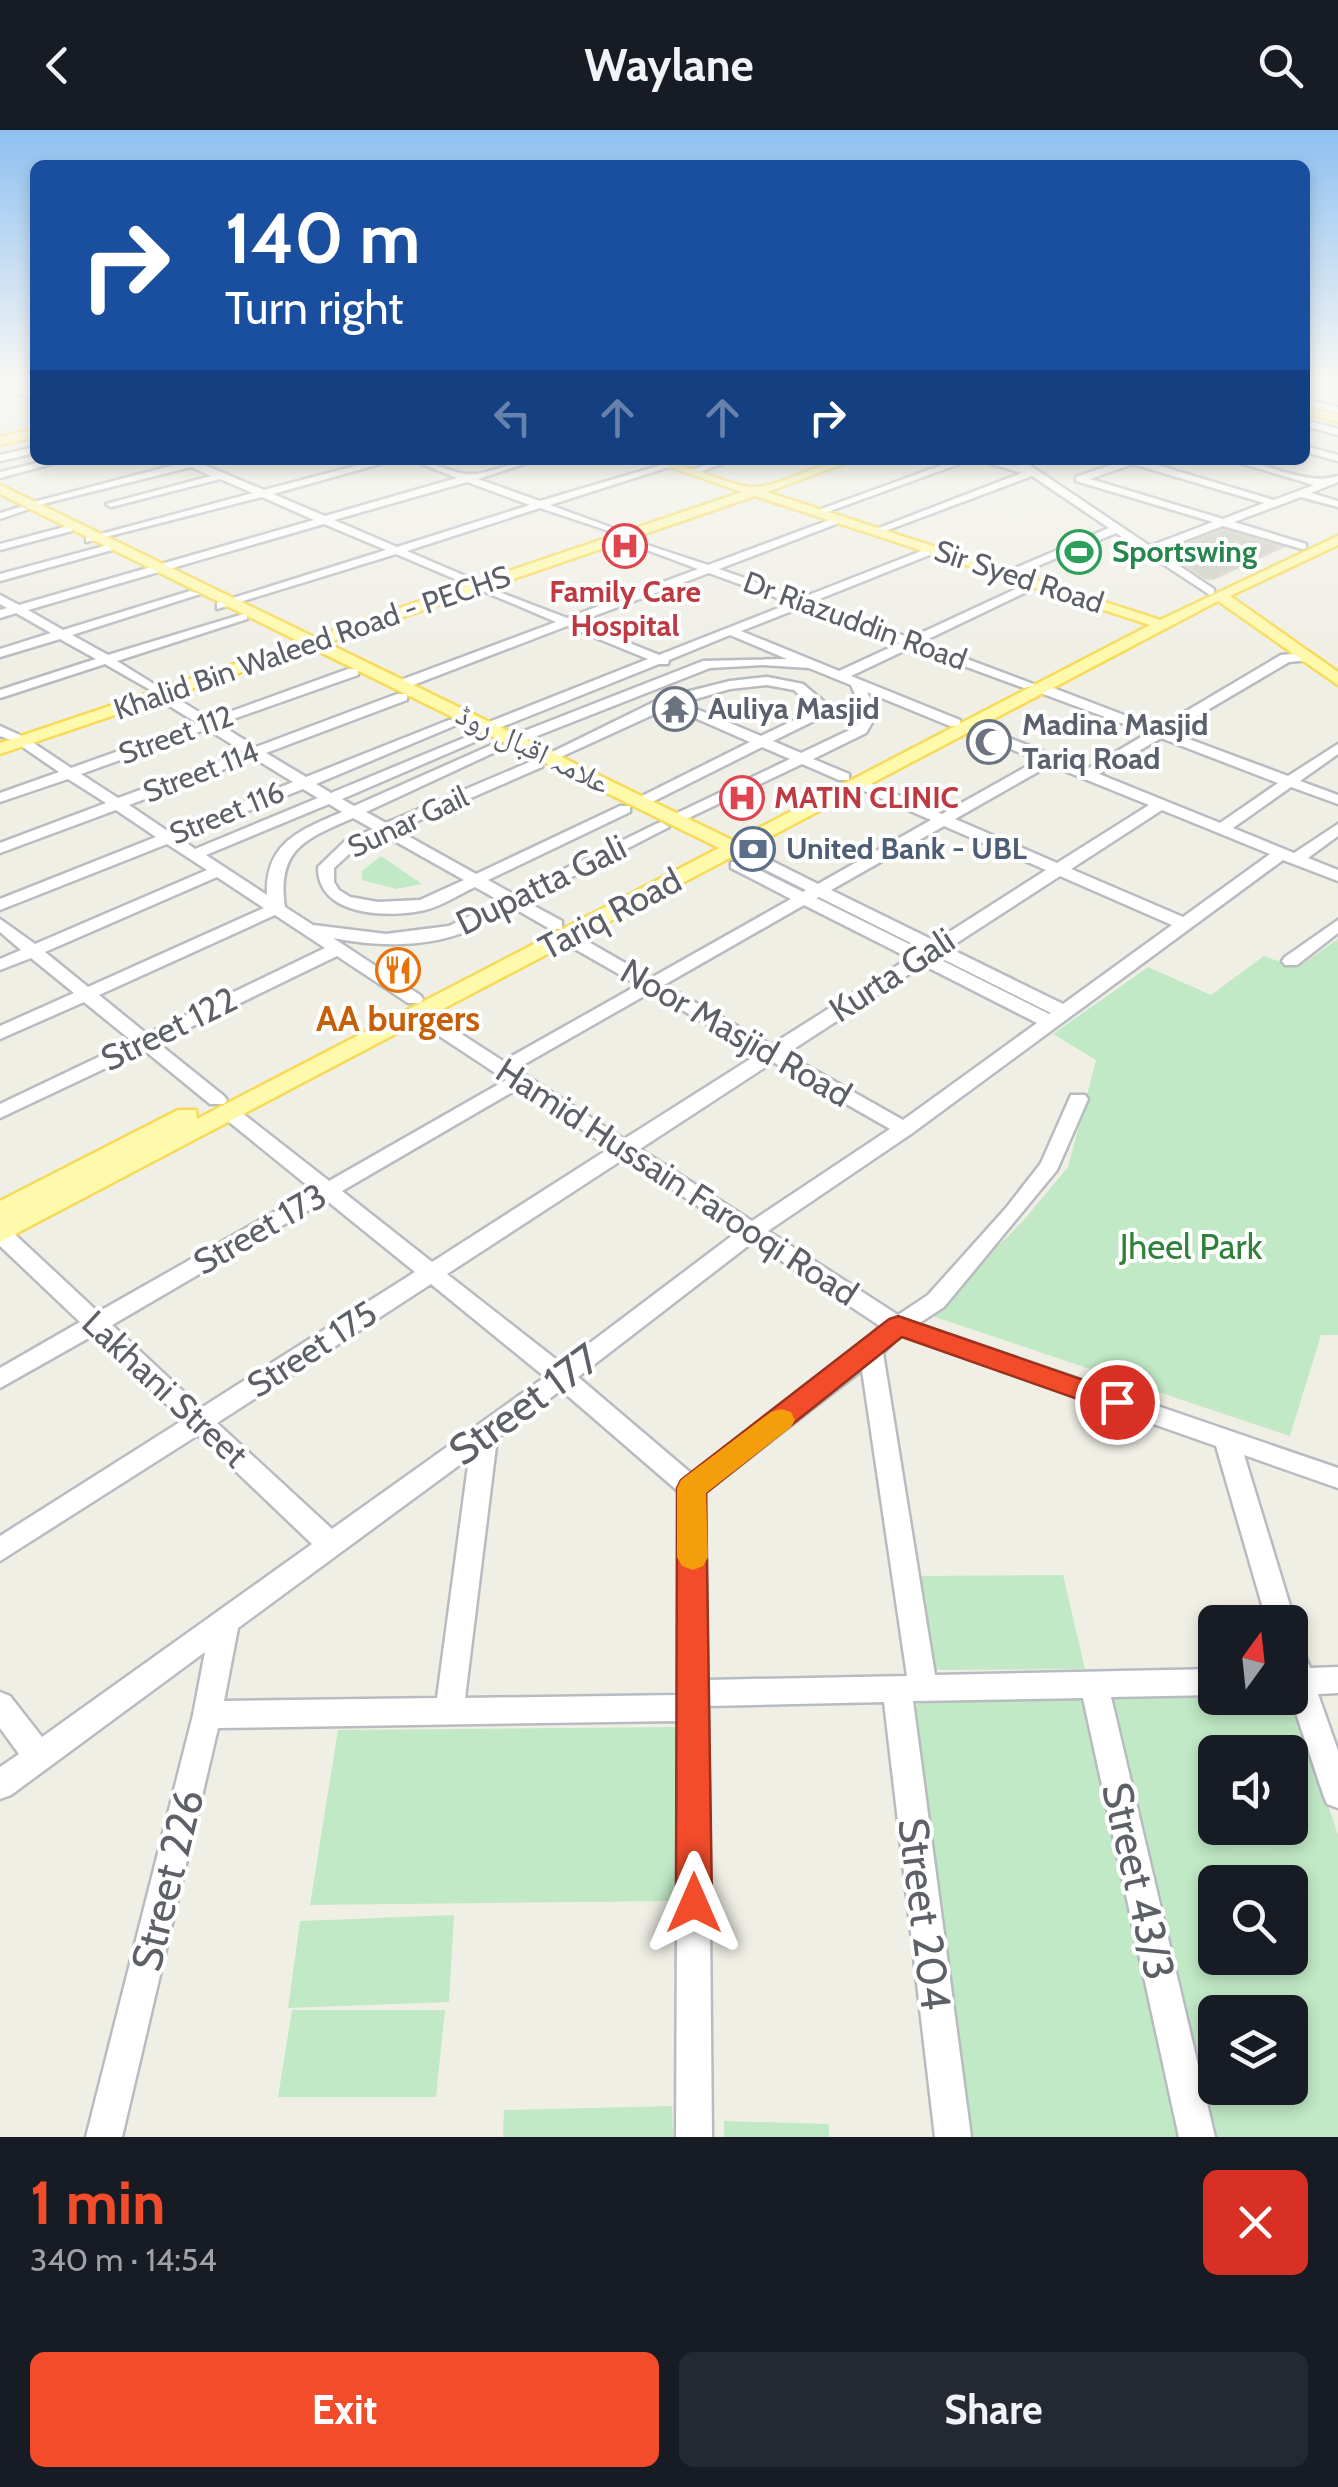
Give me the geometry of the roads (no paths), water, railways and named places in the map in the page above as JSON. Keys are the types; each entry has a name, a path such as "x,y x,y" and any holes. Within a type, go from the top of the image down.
{"main road":[{"name":"Sir Syed Road","path":"701,473 1155,620"},
{"path":"756,490 802,473"},
{"path":"756,490 809,473"},
{"name":"علامہ اقبال روڈ","path":"0,489 90,538"},
{"name":"Khalid Bin Waleed Road - PECHS","path":"7,740 308,643 756,490"},
{"name":"علامہ اقبال روڈ","path":"0,496 308,643 719,849"},
{"name":"Sir Syed Road","path":"820,511 1155,620"},
{"path":"1214,593 1302,546 1337,538"},
{"path":"1214,593 1337,538"},
{"name":"علامہ اقبال روڈ","path":"156,570 194,594 232,608"},
{"path":"1214,593 1338,680"},
{"name":"Tariq Road","path":"1036,687 1155,620 1214,593"},
{"name":"Tariq Road","path":"0,1233 224,1107 1214,593"},
{"name":"علامہ اقبال روڈ","path":"308,643 353,672 403,690 454,723 485,732"},
{"name":"Tariq Road","path":"0,1212 224,1107"}],"street":[{"path":"0,516 150,473"},
{"path":"212,473 662,661"},
{"path":"260,492 326,473"},
{"path":"0,548 90,538 338,473"},
{"name":"Dr Riazuddin Road","path":"450,473 1338,800"},
{"path":"0,614 488,473"},
{"path":"0,694 105,660 232,608 396,550 650,473"},
{"path":"820,511 929,473"},
{"path":"878,530 1032,473 1214,593"},
{"path":"1054,487 1096,473"},
{"path":"1175,473 1274,503"},
{"path":"1281,473 1323,484"},
{"path":"112,504 220,476"},
{"path":"1080,478 1302,546"},
{"path":"1149,550 1338,479"},
{"path":"1300,493 1338,504"},
{"name":"Street 114","path":"0,848 254,752 565,621 840,520"},
{"path":"1012,573 1116,528"},
{"path":"0,578 90,538"},
{"path":"196,854 933,550"},
{"path":"840,676 1038,584"},
{"path":"0,653 194,594"},
{"name":"Noor Masjid Road","path":"0,599 351,811 904,1128"},
{"path":"733,632 1338,876"},
{"path":"1088,775 1286,658 1304,656"},
{"path":"0,1033 277,908 272,884 289,847 298,837 351,811 507,743 708,664 812,664"},
{"name":"Street 112","path":"0,798 353,672"},
{"path":"618,679 1184,924"},
{"name":"Sunar Gail","path":"739,681 790,684 817,698 822,706 821,712 765,743 439,900 407,908 354,904 332,894 324,875 326,867 351,844 672,703 739,681"},
{"name":"Dupatta Gali","path":"302,924 358,936 424,937 454,930 794,761 805,760 868,723 868,705 857,683"},
{"name":"Street 116","path":"0,905 454,723"},
{"name":"Hamid Hussain Farooqi Road","path":"7,740 72,773 171,836 339,948 511,1074 898,1326 1338,1478"},
{"path":"1221,829 1338,748"},
{"name":"Street 173","path":"0,1379 327,1191 650,984 1050,760"},
{"name":"Kurta Gali","path":"624,1148 1161,804"},
{"name":"Street 177","path":"0,1785 485,1434 753,1232 904,1128 1184,924 1338,829"},
{"name":"علامہ اقبال روڈ","path":"719,849 1056,1017"},
{"path":"0,965 220,870"},
{"path":"0,924 562,1377 692,1488 694,2137"},
{"path":"1290,961 1338,926"},
{"name":"Street 122","path":"0,1112 339,948"},
{"path":"692,1488 898,1326 936,1301 1050,1165 1078,1099"},
{"name":"Street 175","path":"0,1550 624,1148"},
{"name":"Lakhani Street","path":"0,1233 331,1545"},
{"name":"Street 204","path":"871,1351 910,1690 954,2137"},
{"path":"448,1712 485,1434"},
{"path":"1227,1440 1276,1605"},
{"name":"Street 226","path":"104,2137 207,1715 224,1622"},
{"path":"1308,1681 1338,1680"},
{"path":"207,1715 448,1712 1094,1682 1198,1682"},
{"name":"Street 43/3","path":"1094,1682 1197,2137"},
{"path":"0,1705 38,1757"},
{"path":"1307,1715 1338,1794"}],"place":[{"name":"Family Care Hospital","path":"625,546"},
{"name":"Sportswing","path":"1079,552"},
{"name":"Auliya Masjid","path":"675,709"},
{"name":"Madina Masjid Tariq Road","path":"989,742"},
{"name":"MATIN CLINIC","path":"742,798"},
{"name":"United Bank - UBL","path":"753,849"},
{"name":"AA burgers","path":"398,970"}],"park label":[{"name":"Jheel Park","path":"1191,1247"}]}
